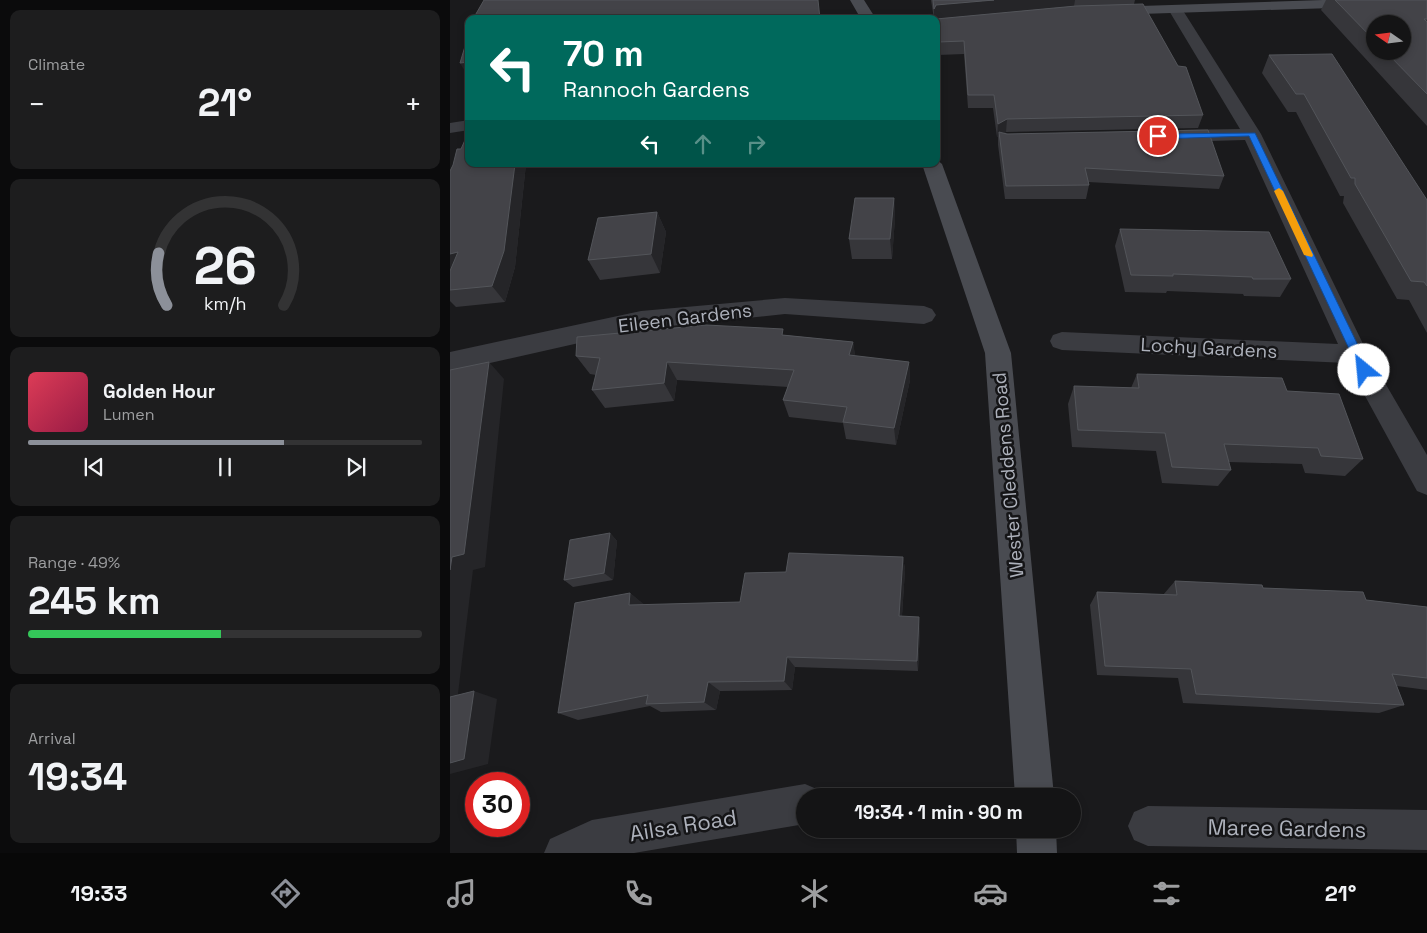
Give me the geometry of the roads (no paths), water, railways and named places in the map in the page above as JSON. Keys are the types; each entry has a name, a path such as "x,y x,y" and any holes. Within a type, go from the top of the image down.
{"street":[{"path":"857,0 866,15"},
{"path":"1411,1 1427,16"},
{"path":"1092,11 1175,9 1293,2 1427,1"},
{"path":"1175,9 1252,134 1355,354 1427,482"},
{"path":"450,128 465,126"},
{"path":"1154,136 1252,134"},
{"name":"Wester Cleddens Road","path":"933,167 998,353 1034,788"},
{"name":"Eileen Gardens","path":"450,362 641,320 784,306 924,315"},
{"name":"Lochy Gardens","path":"1062,342 1355,354"},
{"name":"Ailsa Road","path":"564,853 592,840 796,806"},
{"name":"Maree Gardens","path":"1148,826 1427,830"},
{"path":"1036,838 1037,853"}]}
